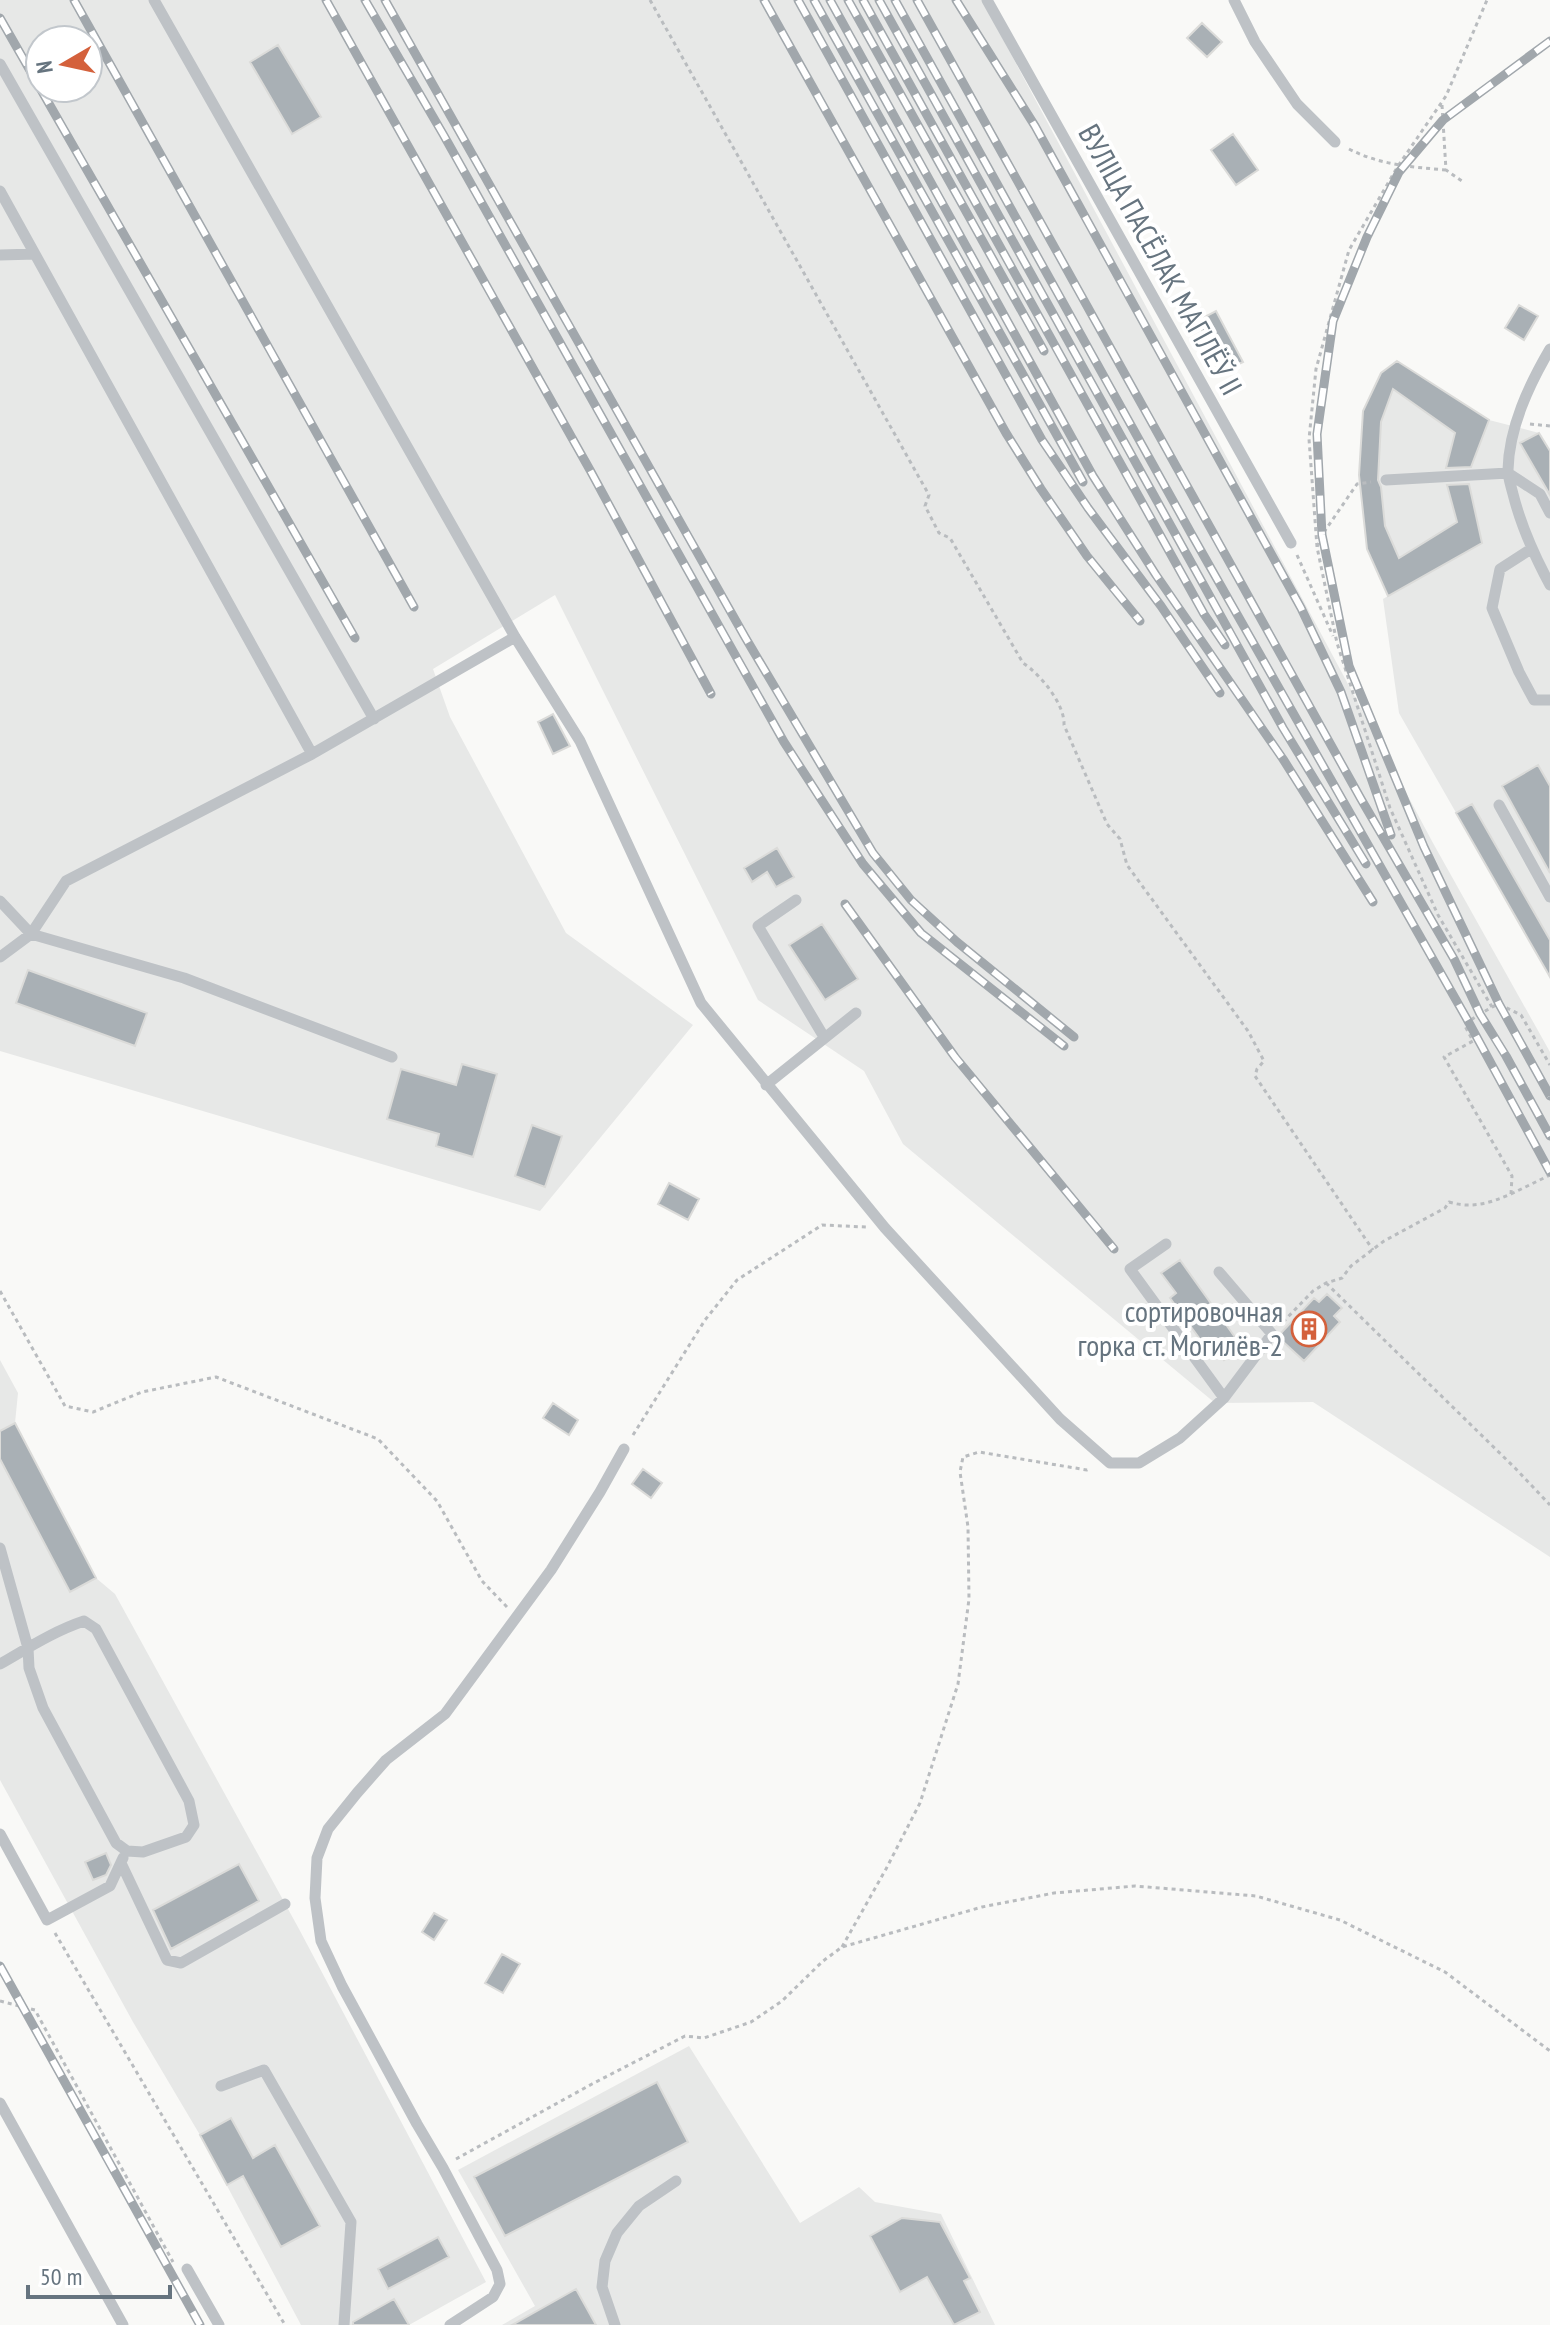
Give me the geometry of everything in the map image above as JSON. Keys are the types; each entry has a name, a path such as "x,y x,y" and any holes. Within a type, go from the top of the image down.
{"lane":[{"path":"154,0 515,637 580,741 701,1003 885,1228 1060,1419 1110,1463 1139,1463 1180,1438 1224,1398 1272,1334 1219,1272"},
{"name":"ВУЛІЦА ПАСЁЛАК МАГІЛЁЎ II","path":"987,0 1291,543"},
{"path":"1234,0 1255,42 1297,104 1335,142"},
{"path":"0,64 374,719"},
{"path":"0,191 312,754"},
{"path":"0,255 35,254"},
{"path":"1550,349 1512,432 1508,473 1531,549 1550,585"},
{"path":"1386,480 1508,473 1540,494 1550,513"},
{"path":"1531,549 1500,569 1492,608 1534,700 1550,700"},
{"path":"0,957 31,934 66,881 312,754 515,637"},
{"path":"1499,805 1550,897"},
{"path":"796,900 758,926 824,1037"},
{"path":"0,901 31,934 184,978 392,1057"},
{"path":"766,1085 856,1013"},
{"path":"1166,1244 1130,1269 1224,1398"},
{"path":"450,2325 493,2297 500,2284 491,2258 342,1986 321,1941 315,1898 317,1858 328,1829 386,1760 445,1714 551,1570 624,1449"},
{"path":"0,1548 28,1648 29,1668 43,1708 116,1843 127,1851 143,1852 186,1837 194,1825 189,1801 96,1629 84,1621 62,1629 28,1648 0,1664"},
{"path":"0,1834 47,1920 110,1886 127,1851"},
{"path":"121,1863 167,1960 181,1963 285,1904"},
{"path":"221,2086 264,2070 351,2222 344,2325"},
{"path":"0,2103 123,2325"},
{"path":"615,2325 602,2287 605,2261 617,2233 639,2206 676,2181"},
{"path":"187,2269 219,2325"}],"path":[{"path":"650,0 929,495 925,506 939,533 950,538 1023,663 1037,672 1064,713 1064,725 1107,824 1120,839 1127,865 1248,1031 1264,1061 1255,1076 1373,1250"},
{"path":"1487,0 1441,103 1398,166 1349,250 1316,369 1309,439 1317,547 1337,643 1390,808 1438,915 1492,1007"},
{"path":"1441,103 1446,170"},
{"path":"1335,142 1364,157 1398,166 1446,170 1462,181"},
{"path":"1317,547 1357,484 1386,480"},
{"path":"1291,543 1337,643"},
{"path":"1511,1194 1512,1176 1444,1057 1473,1041 1464,1024 1499,1004 1521,1015 1550,1065"},
{"path":"1272,1334 1313,1291 1342,1278 1351,1266 1384,1241 1445,1208 1449,1202 1462,1206 1489,1204 1550,1175"},
{"path":"624,1449 705,1320 737,1280 822,1225 885,1228"},
{"path":"1326,1283 1550,1505"},
{"path":"0,1291 65,1406 93,1412 142,1392 216,1377 378,1439 437,1501 482,1581 516,1616"},
{"path":"842,1947 920,1803 958,1684 969,1599 968,1527 960,1472 963,1457 979,1452 1087,1470 1110,1463"},
{"path":"443,2168 685,2036 704,2038 751,2022 782,2001 842,1947 982,1907 1054,1893 1135,1886 1256,1896 1340,1920 1445,1972 1550,2051"},
{"path":"47,1920 285,2325"},
{"path":"0,2001 35,2010 174,2263 187,2269"}],"shaded area":[{"path":"0,0 982,0 1433,843 1550,1052 1550,1557 1313,1402 1215,1403 903,1144 864,1071 758,1000 555,595 433,669 450,717 566,933 693,1025 540,1211 0,1051"},
{"path":"1397,361 1489,420 1539,433 1550,451 1550,977 1399,713 1383,599 1388,596 1359,473 1363,411 1381,373"},
{"path":"0,1360 18,1393 15,1423 96,1578 115,1594 299,1929 486,2282 409,2325 301,2325 200,2135 133,2022 0,1780"},
{"path":"689,2046 800,2223 859,2187 875,2202 941,2214 995,2325 502,2325 535,2306 458,2170"}],"building":[{"path":"1202,23 1222,42 1207,57 1187,38"},
{"path":"278,45 321,117 292,134 250,62"},
{"path":"1233,134 1258,170 1236,185 1211,150"},
{"path":"1171,260 1180,278 1164,286 1155,267"},
{"path":"1519,305 1538,316 1524,340 1505,328"},
{"path":"1216,311 1243,362 1223,372 1197,321"},
{"path":"1397,361 1489,420 1471,467 1446,468 1455,433 1393,389 1381,422 1378,480 1385,526 1399,558 1457,522 1447,485 1469,484 1482,543 1388,596 1367,549 1359,475 1363,411 1381,373"},
{"path":"1539,433 1550,451 1550,495 1520,443"},
{"path":"553,714 570,746 553,754 538,722"},
{"path":"1538,765 1550,786 1550,873 1502,786"},
{"path":"1472,804 1550,940 1550,977 1456,813"},
{"path":"777,848 794,877 776,887 767,872 752,882 744,868"},
{"path":"822,924 858,979 825,1000 789,945"},
{"path":"28,970 147,1013 135,1046 16,1003"},
{"path":"462,1064 497,1074 473,1157 436,1146 439,1134 387,1119 401,1069 456,1085"},
{"path":"532,1125 562,1136 545,1187 515,1176"},
{"path":"669,1183 699,1199 688,1220 658,1204"},
{"path":"1180,1260 1242,1347 1224,1360 1208,1338 1202,1342 1170,1298 1176,1293 1161,1273"},
{"name":"сортировочная горка ст. Могилёв-2","path":"1327,1294 1342,1308 1334,1316 1340,1322 1304,1361 1279,1338 1280,1334 1314,1298 1319,1302"},
{"path":"553,1403 578,1420 569,1435 543,1418"},
{"path":"15,1423 96,1578 70,1592 0,1459 0,1431"},
{"path":"643,1469 662,1483 651,1498 632,1484"},
{"path":"106,1853 111,1865 106,1875 93,1880 85,1862"},
{"path":"239,1864 259,1901 171,1949 153,1910"},
{"path":"434,1913 447,1920 434,1940 422,1932"},
{"path":"502,1954 520,1964 503,1993 485,1983"},
{"path":"657,2082 688,2142 505,2236 474,2177"},
{"path":"231,2118 253,2158 275,2145 320,2226 281,2247 243,2176 227,2185 200,2135"},
{"path":"902,2218 940,2222 970,2278 964,2281 980,2312 954,2325 927,2277 900,2292 870,2236"},
{"path":"438,2237 449,2257 388,2289 378,2269"},
{"path":"576,2289 596,2325 512,2325"},
{"path":"394,2299 409,2325 353,2325 353,2322"}],"railway":[{"path":"74,0 414,607"},
{"path":"326,0 590,470 711,694"},
{"path":"365,0 784,742 863,864 921,933 1064,1046"},
{"path":"385,0 745,637 873,853 911,900 957,942 1074,1037"},
{"path":"764,0 1006,433 1087,556 1140,621"},
{"path":"798,0 1042,440 1220,693"},
{"path":"814,0 1083,482"},
{"path":"830,0 1093,476 1156,575 1283,759 1373,902"},
{"path":"848,0 1044,351"},
{"path":"863,0 1204,614 1225,645"},
{"path":"879,0 1283,728 1366,864"},
{"path":"895,0 1550,1172"},
{"path":"917,0 1550,1136"},
{"path":"956,0 1035,126 1301,608 1341,692 1391,835"},
{"path":"0,18 24,60"},
{"path":"1550,41 1443,120 1399,172 1367,237 1333,321 1317,434 1322,535 1349,666 1424,847 1499,1004 1550,1096"},
{"path":"49,104 355,638"},
{"path":"845,904 955,1057 1114,1249"},
{"path":"0,1966 200,2325"}],"place":[{"name":"сортировочная горка ст. Могилёв-2","path":"1309,1329"}]}
